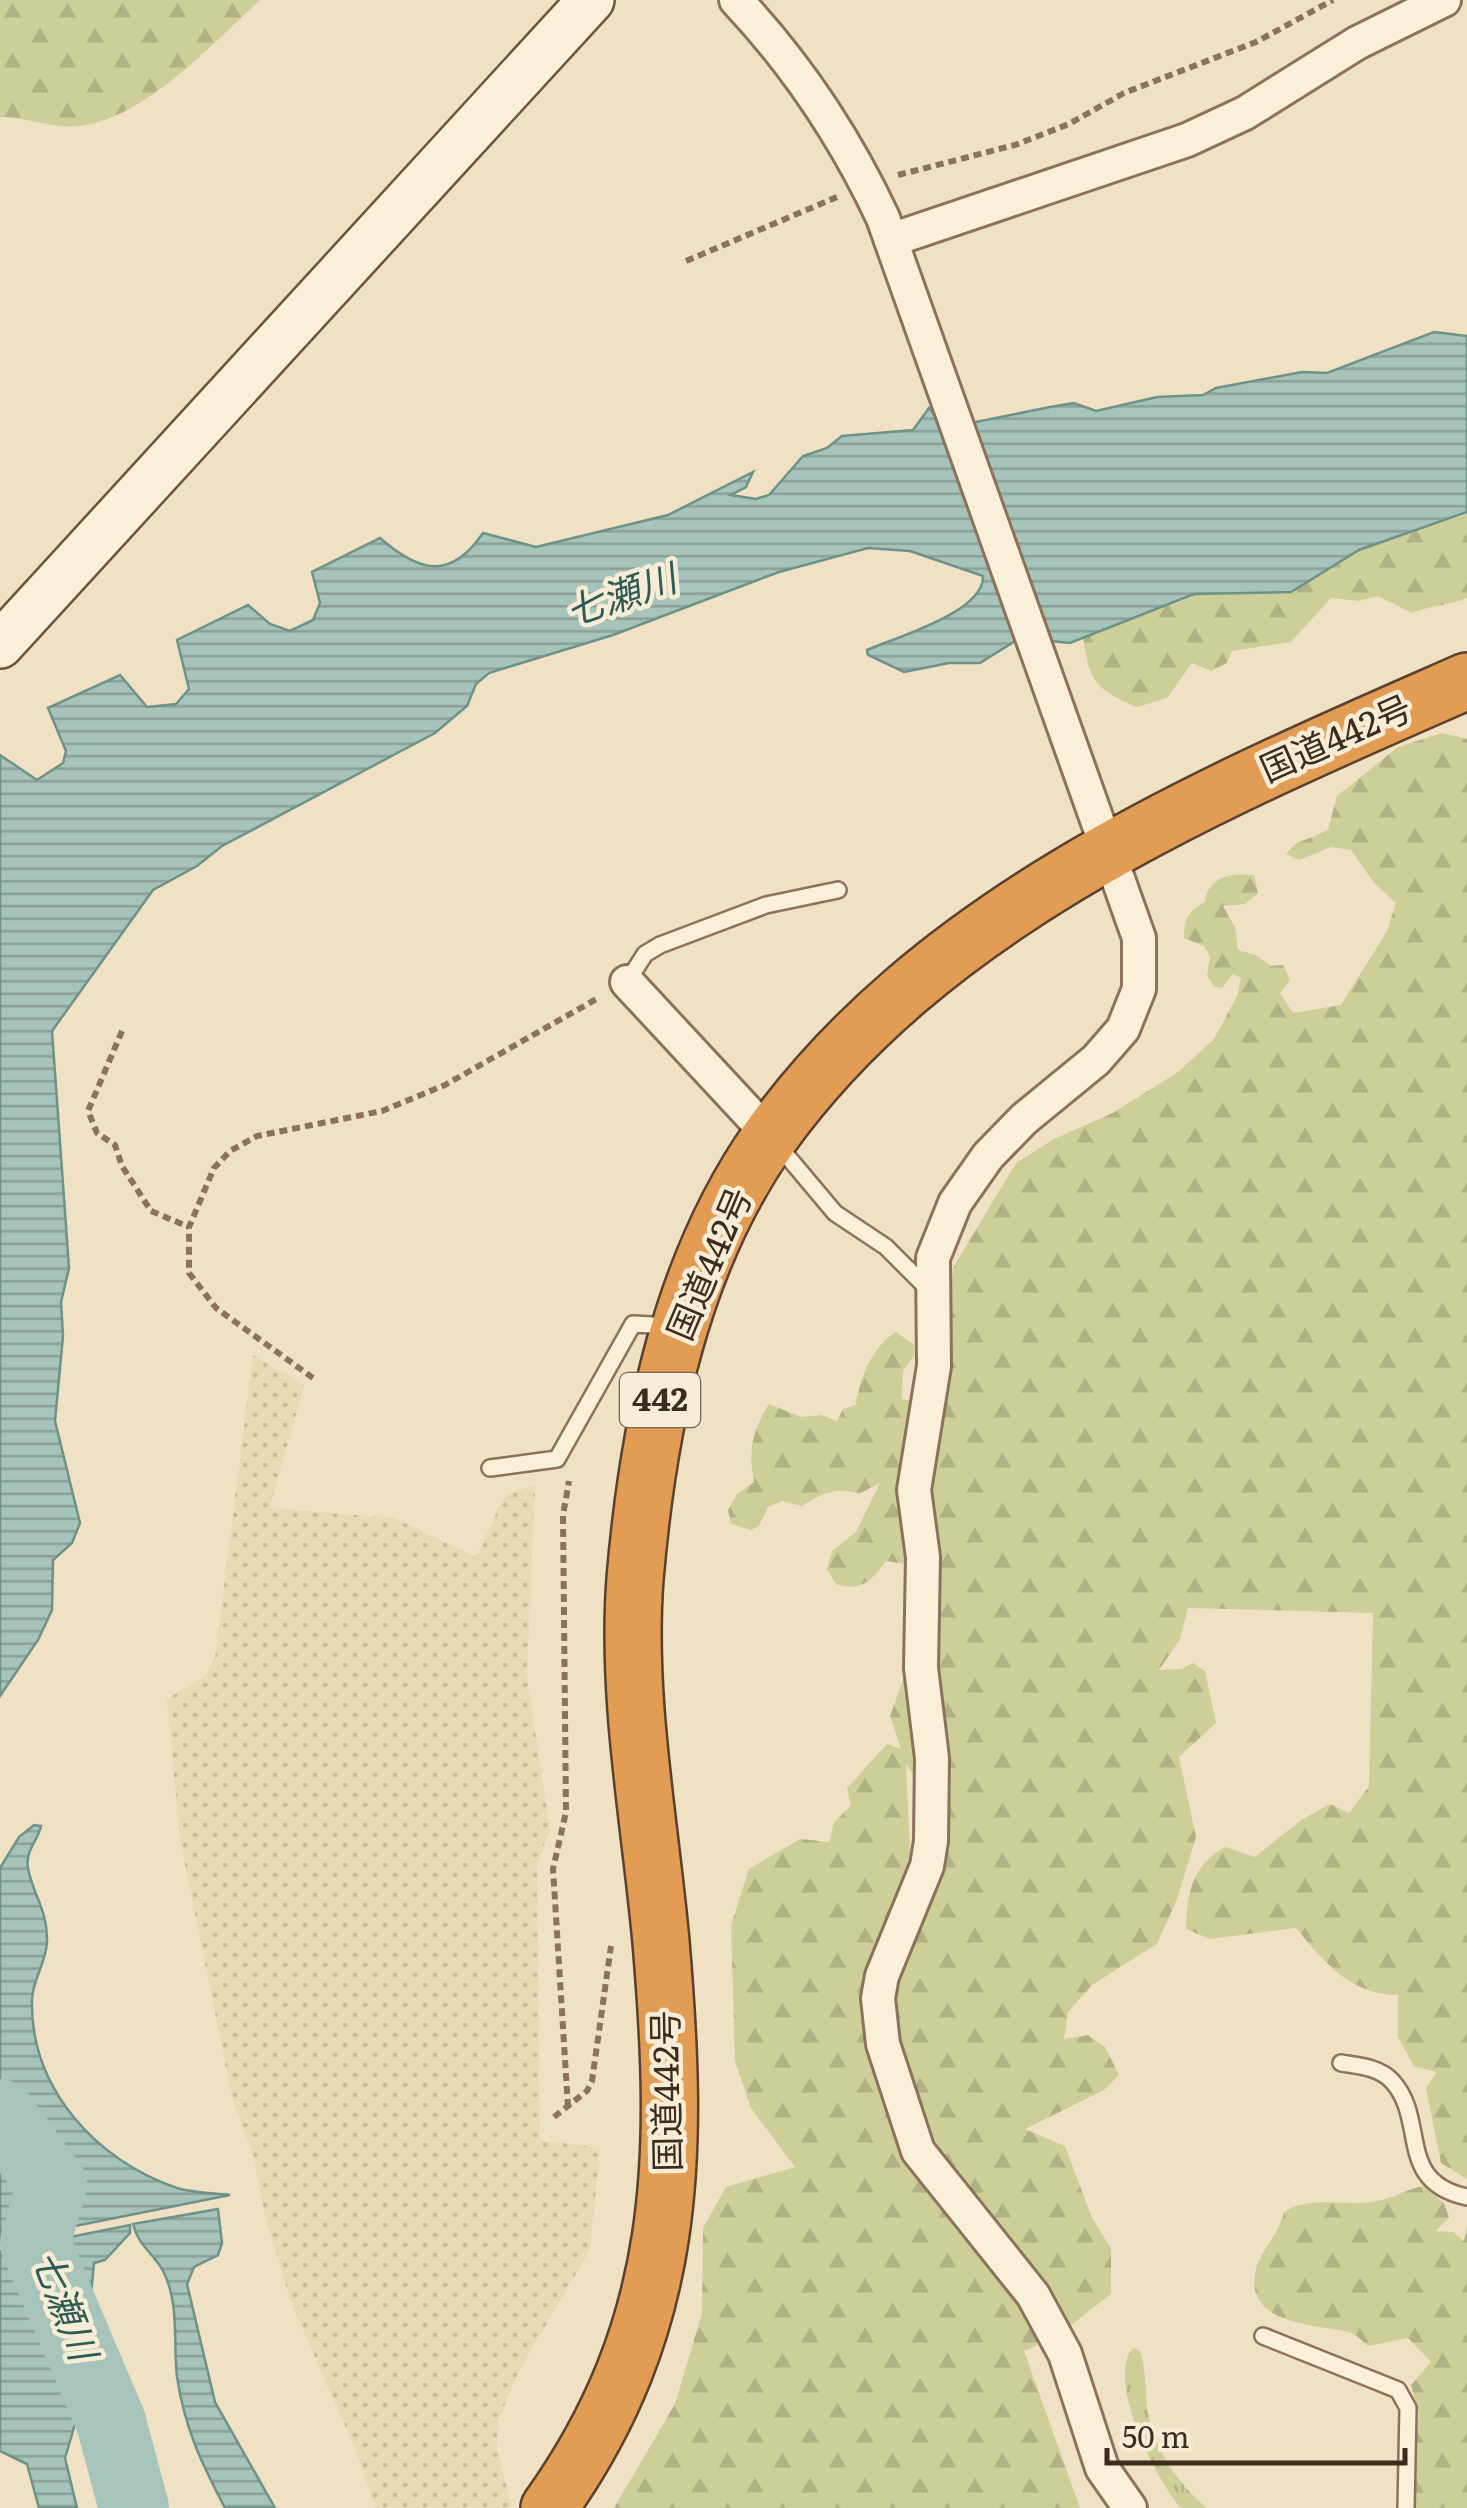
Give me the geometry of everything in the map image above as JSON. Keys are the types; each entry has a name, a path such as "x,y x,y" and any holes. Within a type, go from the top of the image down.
{"highway":[{"name":"国道442号","path":"551,2505 602,2420 638,2336 658,2264 670,2180 671,2082 637,1706 635,1582 658,1411 679,1328 725,1216 771,1137 864,1030 953,953 1110,850 1236,782 1467,682"}],"street":[{"path":"0,644 591,0"},
{"path":"736,0 793,66 836,128 897,253 1139,938 1142,972 1132,1012 1096,1060 1005,1136 966,1183 934,1258 932,1392 914,1490 924,1581 921,1668 932,1758 931,1841 926,1866 882,1976 878,2018 907,2128 918,2151 1034,2295 1065,2354 1102,2468 1130,2508"},
{"path":"897,253 1186,140 1290,88 1357,43 1444,0"},
{"path":"627,982 771,1137"}],"lane":[{"path":"627,982 645,954 660,945 766,905 838,890"},
{"path":"771,1137 835,1213 886,1248 932,1293"},
{"path":"490,1468 557,1460 633,1324 679,1328"},
{"path":"1341,2063 1374,2069 1391,2080 1402,2098 1424,2174 1438,2186 1467,2197"},
{"path":"1263,2336 1398,2390 1408,2408 1406,2508"}],"path":[{"path":"887,178 1015,145 1069,124 1124,93 1256,42 1333,0"},
{"path":"686,260 844,193"},
{"path":"313,1378 216,1308 189,1274 189,1227 209,1178 230,1151 272,1132 382,1111 410,1101 513,1048 627,982"},
{"path":"122,1031 88,1110 90,1122 115,1145 122,1166 140,1188 151,1211 189,1227"},
{"path":"568,2107 552,1869 566,1812 563,1516 570,1472"},
{"path":"554,2118 592,2081 612,1939"}],"shaded area":[{"path":"253,1355 304,1385 270,1508 394,1518 476,1557 505,1495 535,1485 527,1676 550,1830 537,1863 540,2140 600,2148 590,2250 519,2371 498,2420 497,2448 512,2508 375,2508 357,2453 291,2302 264,2213 254,2157 233,2102 180,1840 167,1699 205,1676 215,1657"}],"green space":[{"path":"0,0 260,0 194,61 143,101 88,124 61,126 0,117"},
{"path":"1467,514 1467,598 1412,613 1378,596 1359,601 1331,598 1291,642 1232,651 1227,663 1211,671 1192,663 1167,698 1137,707 1101,687 1090,670 1082,630 1180,602 1196,592 1274,592 1287,580 1334,557"},
{"path":"1442,733 1467,739 1467,2179 1441,2163 1426,2088 1437,2072 1414,2066 1398,2037 1398,1995 1366,1989 1340,1975 1296,1928 1210,1939 1186,1929 1194,1881 1214,1854 1225,1847 1255,1857 1301,1820 1330,1804 1349,1813 1369,1786 1373,1613 1188,1608 1180,1639 1159,1670 1181,1669 1193,1663 1205,1671 1216,1723 1179,1757 1196,1837 1177,1899 1157,1944 1092,1985 1068,2012 1064,2039 1088,2035 1105,2047 1119,2075 1104,2090 1025,2129 1065,2146 1092,2218 1111,2248 1111,2294 1061,2332 1024,2351 1080,2508 614,2508 675,2404 702,2313 703,2228 726,2187 795,2167 751,2108 735,2061 731,1925 749,1869 800,1839 829,1842 834,1823 851,1805 847,1788 887,1744 901,1749 890,1716 911,1658 905,1564 886,1561 870,1579 853,1587 836,1584 827,1569 832,1551 856,1532 880,1483 859,1494 829,1492 802,1506 782,1501 768,1507 759,1526 751,1530 731,1524 728,1510 737,1494 754,1482 751,1461 759,1423 769,1404 801,1417 821,1415 837,1421 843,1409 856,1405 869,1364 880,1345 896,1332 914,1345 914,1356 903,1371 902,1399 913,1401 943,1366 953,1268 1016,1163 1054,1139 1113,1113 1178,1072 1214,1039 1237,996 1241,978 1233,974 1222,988 1215,987 1207,976 1210,957 1204,946 1184,938 1184,932 1188,916 1205,902 1216,882 1230,876 1254,875 1258,893 1245,904 1223,906 1235,927 1238,950 1256,955 1271,966 1283,965 1290,980 1280,993 1293,1013 1341,1005 1387,931 1396,903 1374,883 1351,850 1331,847 1299,860 1286,854 1295,844 1328,830 1337,796 1398,747","holes":["906,1763 914,1776 941,1784 911,1874"]},
{"path":"1423,2186 1444,2203 1449,2217 1436,2231 1453,2232 1464,2241 1467,2225 1467,2508 1403,2508 1419,2416 1411,2385 1431,2362 1408,2338 1368,2346 1349,2332 1302,2324 1271,2312 1260,2302 1255,2288 1258,2262 1284,2212 1318,2202 1378,2201"},
{"path":"1133,2348 1140,2351 1142,2358 1147,2406 1160,2449 1176,2476 1207,2508 1181,2508 1147,2453 1125,2382 1126,2363"}],"water":[{"path":"1434,332 1467,336 1467,512 1359,550 1291,592 1194,594 1070,643 1020,638 980,663 949,663 904,672 868,655 867,650 954,612 980,589 983,576 910,551 868,548 779,572 613,635 489,673 476,684 467,706 435,733 222,846 197,866 153,890 52,1031 69,1268 61,1302 63,1336 55,1421 80,1523 72,1543 53,1560 52,1610 38,1640 0,1696 0,755 37,780 63,763 66,751 48,708 120,675 147,707 176,704 189,689 177,640 248,605 270,624 290,631 313,620 320,603 312,572 380,538 408,559 434,566 459,559 483,533 536,547 668,515 753,472 746,487 731,495 756,499 769,495 803,456 827,448 842,436 913,430 929,408 946,428 1074,403 1096,411 1157,397 1203,395 1216,388 1302,372 1327,373"},
{"path":"34,1825 41,1826 28,1856 28,1868 45,1920 47,1942 32,2000 34,2033 56,2091 95,2140 120,2160 177,2188 230,2195 0,2241 0,1868 19,1837"},
{"path":"218,2209 222,2243 218,2255 194,2267 187,2284 215,2402 275,2508 225,2508 216,2491 195,2445 180,2396 174,2308 168,2281 138,2238 133,2224"},
{"path":"130,2225 130,2233 105,2260 94,2263 91,2295 84,2297 85,2314 113,2347 106,2385 75,2424 65,2458 77,2508 39,2508 27,2464 0,2451 0,2251"}],"waterway":[{"name":"七瀬川","path":"0,2114 52,2185 35,2243 111,2422 134,2508"}]}
